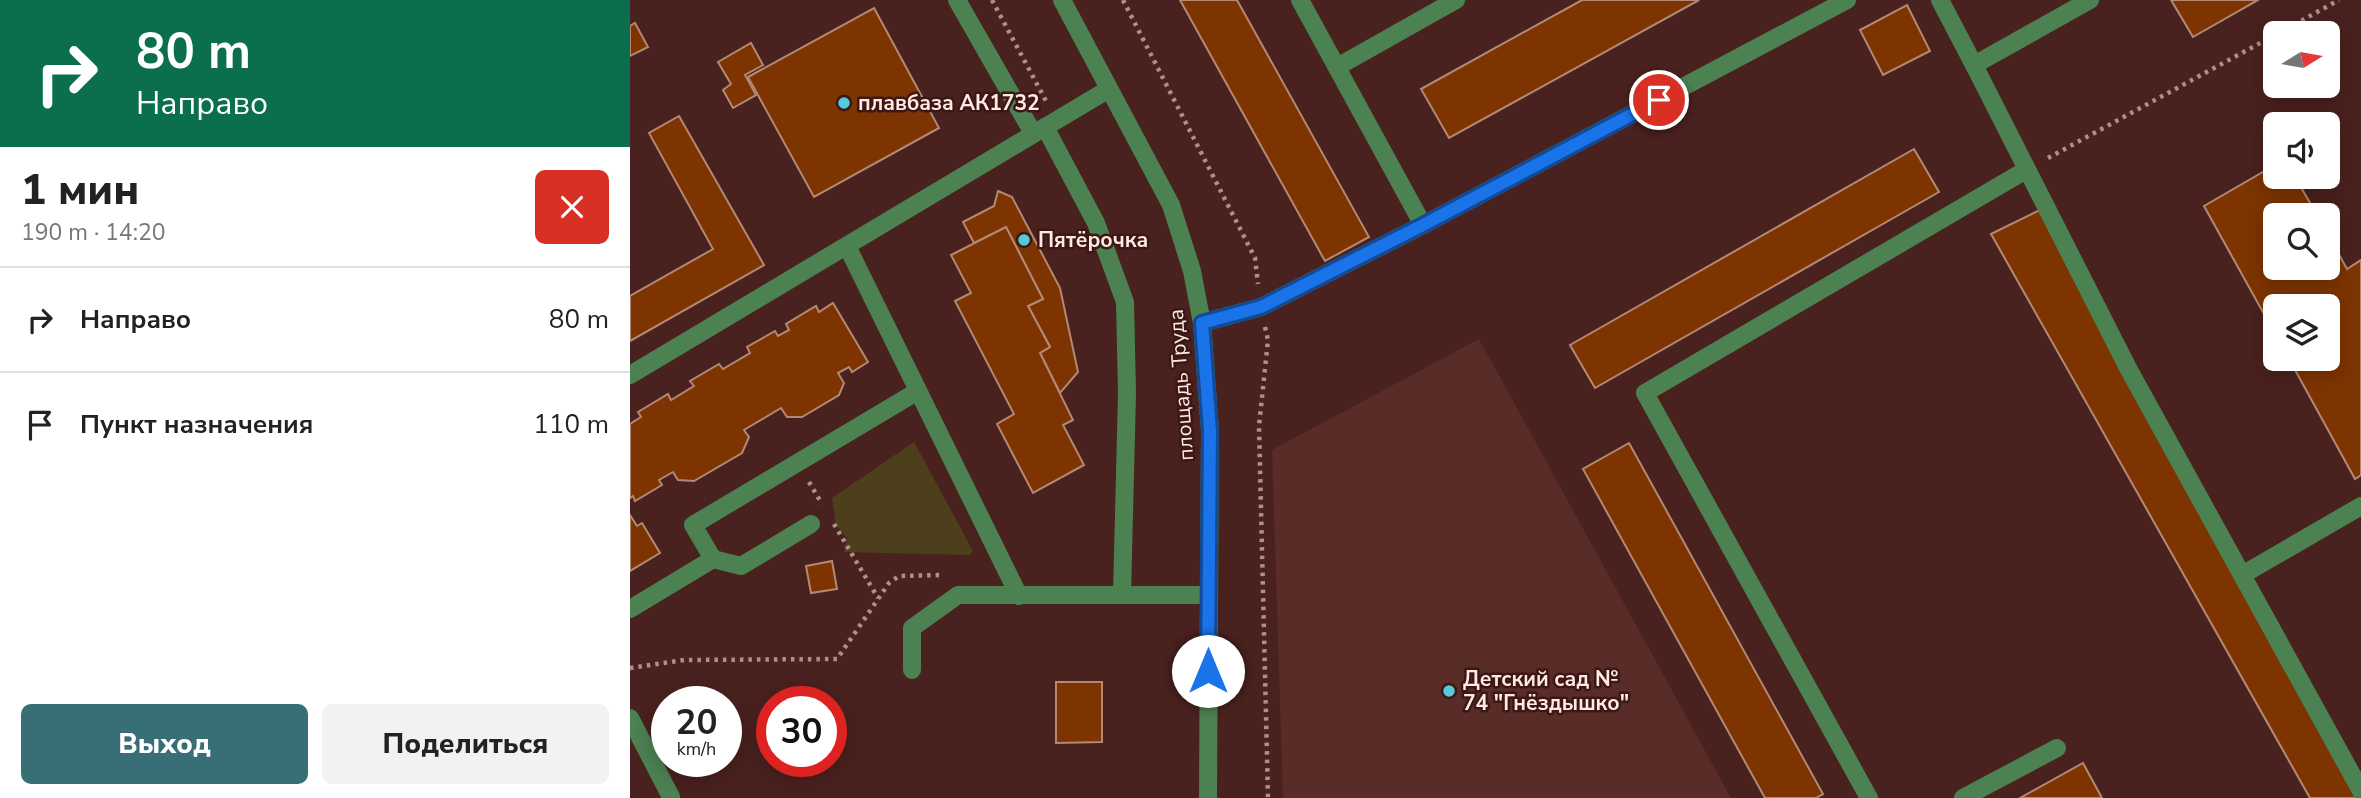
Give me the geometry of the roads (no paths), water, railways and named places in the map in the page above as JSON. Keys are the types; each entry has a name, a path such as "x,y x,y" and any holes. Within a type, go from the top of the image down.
{"street":[{"path":"957,0 1045,127 1096,223 1125,302 1127,393 1122,595"},
{"name":"площадь Труда","path":"1062,0 1171,205 1192,271 1202,323 1210,431 1208,798"},
{"path":"1300,0 1423,225"},
{"path":"1337,68 1456,0"},
{"path":"1202,323 1261,307 1423,225 1847,0"},
{"path":"1940,0 2128,368 2361,791"},
{"path":"1974,65 2090,0"},
{"path":"630,375 1109,89"},
{"path":"1869,798 1645,393 2026,170"},
{"path":"847,246 1018,596"},
{"path":"713,559 693,525 918,391"},
{"path":"2242,575 2361,506"},
{"path":"630,609 713,559 741,565 811,524"},
{"path":"912,670 912,628 958,595 1209,595"},
{"path":"630,718 671,797"},
{"path":"1963,798 2057,748"}],"place":[{"name":"плавбаза АК1732","path":"844,103"},
{"name":"Пятёрочка","path":"1024,240"},
{"name":"Детский сад № 74 \"Гнёздышко\"","path":"1449,691"}]}
